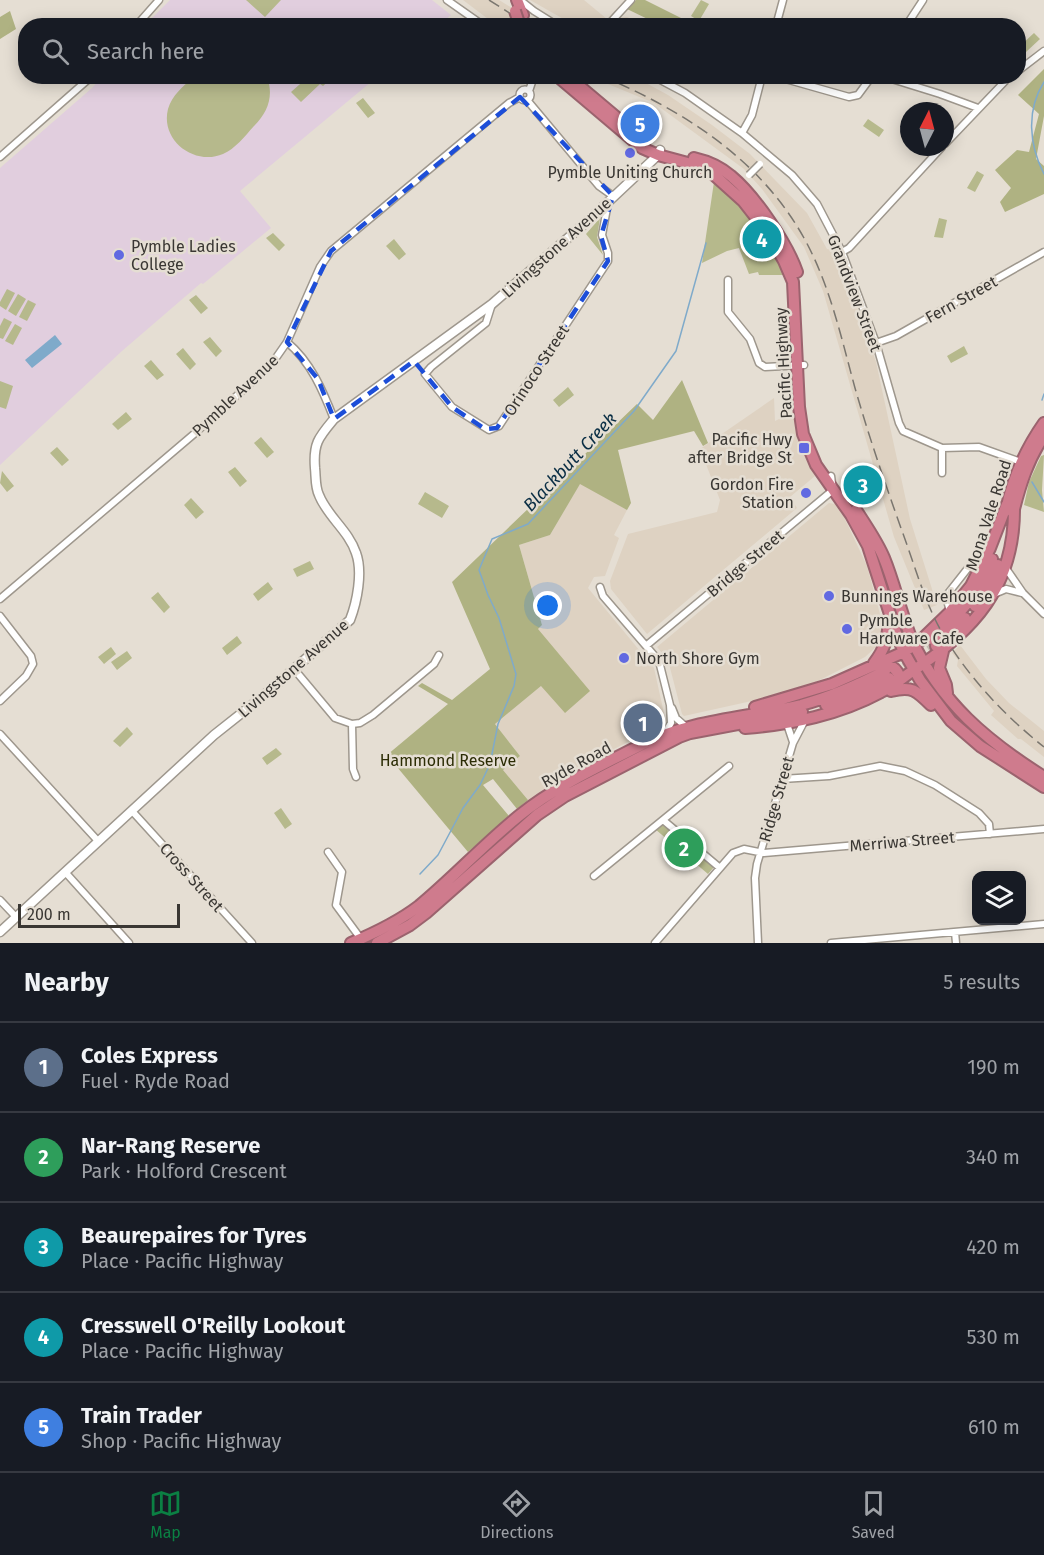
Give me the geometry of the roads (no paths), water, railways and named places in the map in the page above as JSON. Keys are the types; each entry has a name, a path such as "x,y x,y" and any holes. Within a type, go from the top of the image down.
{"highway":[{"path":"511,0 522,13"},
{"name":"Pacific Highway","path":"566,84 642,148 711,164 722,170 783,243 796,269 801,292 799,407 803,434 816,465 851,515 868,546 904,652 970,722 1001,750 1044,777"},
{"name":"Pacific Highway","path":"578,84 659,152"},
{"name":"Pacific Highway","path":"801,365 810,434 831,476 877,542 915,645 919,667 942,710 974,741 1044,787"},
{"name":"Mona Vale Road","path":"934,643 980,588 998,545 1011,505 1021,462 1044,423"},
{"name":"Mona Vale Road","path":"1011,505 1043,438"},
{"path":"697,723 820,688 904,652 915,645 934,643 969,627 994,594 1005,566 1014,524 1011,505"},
{"path":"906,621 920,628 933,627 950,612 971,586 1011,505"},
{"path":"872,666 882,653 889,634 889,609"},
{"path":"933,627 934,643 939,668 946,685 947,697"},
{"path":"881,692 890,677 919,667 934,643"},
{"path":"872,666 892,665 899,675 890,677"},
{"name":"Ryde Road","path":"377,943 410,925 426,913 537,815 554,803 697,723 800,705 890,677"},
{"name":"Ryde Road","path":"356,941 390,925 419,905 532,805 666,733 804,711 856,694 890,677"},
{"path":"688,730 787,724 845,708 881,692 901,688 914,690 934,708 942,710"}],"street":[{"path":"447,0 473,18"},
{"path":"778,18 783,0"},
{"path":"911,18 923,0"},
{"path":"142,18 156,1"},
{"path":"614,18 628,1"},
{"path":"1026,65 1044,51"},
{"path":"0,158 83,84"},
{"path":"527,100 531,96 529,92 532,84"},
{"name":"Grandview Street","path":"668,84 685,93 742,133 792,175 817,204 842,252 876,343 903,431 942,448 979,447 1021,462"},
{"path":"742,133 752,115 760,84"},
{"path":"803,84 849,97 862,92 867,84"},
{"path":"907,84 978,108"},
{"path":"954,134 1002,84"},
{"name":"Pymble Avenue","path":"0,599 194,434 271,365 287,342 320,267 331,251 509,103 520,97 523,91 529,92"},
{"path":"520,97 524,101 527,100 610,199"},
{"name":"Livingstone Avenue","path":"0,932 214,735 346,626 354,607 359,567 356,552 316,488 315,446 334,419 492,304 659,152"},
{"path":"736,187 769,155"},
{"path":"842,252 849,248 934,156"},
{"name":"Orinoco Street","path":"492,304 486,323 425,374 452,407 489,430 499,426 608,261 602,235 610,199"},
{"name":"Fern Street","path":"876,343 896,336 1044,252"},
{"path":"728,280 728,312 750,339 759,363 765,367 801,365"},
{"path":"287,342 318,379 334,419"},
{"path":"942,448 942,473"},
{"path":"831,476 833,490"},
{"name":"Bridge Street","path":"646,645 833,490"},
{"path":"950,612 946,596 972,563"},
{"path":"1005,566 1023,593 1044,614"},
{"path":"600,587 603,596 659,661 670,705 676,718 688,730"},
{"path":"994,594 1006,589 1023,593"},
{"path":"0,616 31,656 33,664 26,676 0,701"},
{"path":"294,669 335,718 352,724 360,723 373,715 434,664 439,655"},
{"path":"666,733 671,723 670,705"},
{"name":"Ridge Street","path":"655,943 733,853 744,849 761,852 793,743 805,720"},
{"path":"352,724 353,769 356,777"},
{"name":"Ridge Street","path":"787,724 793,743"},
{"path":"0,734 98,841"},
{"path":"594,876 729,766"},
{"path":"782,779 829,776 880,766 905,771 935,785 979,813 989,824 990,834"},
{"name":"Cross Street","path":"132,811 252,943"},
{"path":"663,820 720,868"},
{"name":"Merriwa Street","path":"761,852 1044,829"},
{"path":"328,852 342,872 336,901 338,909 356,941"},
{"path":"758,943 755,878 761,852"},
{"path":"66,873 125,942"},
{"path":"0,900 16,917"},
{"path":"831,943 1044,924"},
{"path":"955,932 956,943"}],"water":[{"path":"55,335 62,344 32,368 25,360"}],"waterway":[{"path":"1044,82 1034,104 1032,116 1035,151 1044,174"},
{"name":"Blackbutt Creek","path":"420,874 438,855 463,808 480,785 490,764 498,724 514,686 516,674 499,618 479,570 492,539 528,524 634,411 676,351 706,243"},
{"path":"1042,400 1044,394"},
{"path":"1032,482 1044,502"}],"tunnel":[{"path":"892,676 936,646"}],"railway":[{"path":"489,0 517,18"},
{"path":"619,84 662,105 717,140 765,184 786,210 804,238 828,293 877,460 937,624 954,652 977,682 1002,710 1044,747"}],"place":[{"name":"Train Trader","path":"640,124"},
{"name":"Pymble Uniting Church","path":"630,153"},
{"name":"Cresswell O'Reilly Lookout","path":"762,239"},
{"name":"Pymble Ladies College","path":"119,255"},
{"name":"Pacific Hwy after Bridge St","path":"804,448"},
{"name":"Beaurepaires for Tyres","path":"863,485"},
{"name":"Gordon Fire Station","path":"806,493"},
{"name":"Bunnings Warehouse","path":"829,596"},
{"name":"Pymble Hardware Cafe","path":"847,629"},
{"name":"North Shore Gym","path":"624,658"},
{"name":"Coles Express","path":"643,723"},
{"name":"Nar-Rang Reserve","path":"684,848"}],"park label":[{"name":"Hammond Reserve","path":"448,760"}]}
